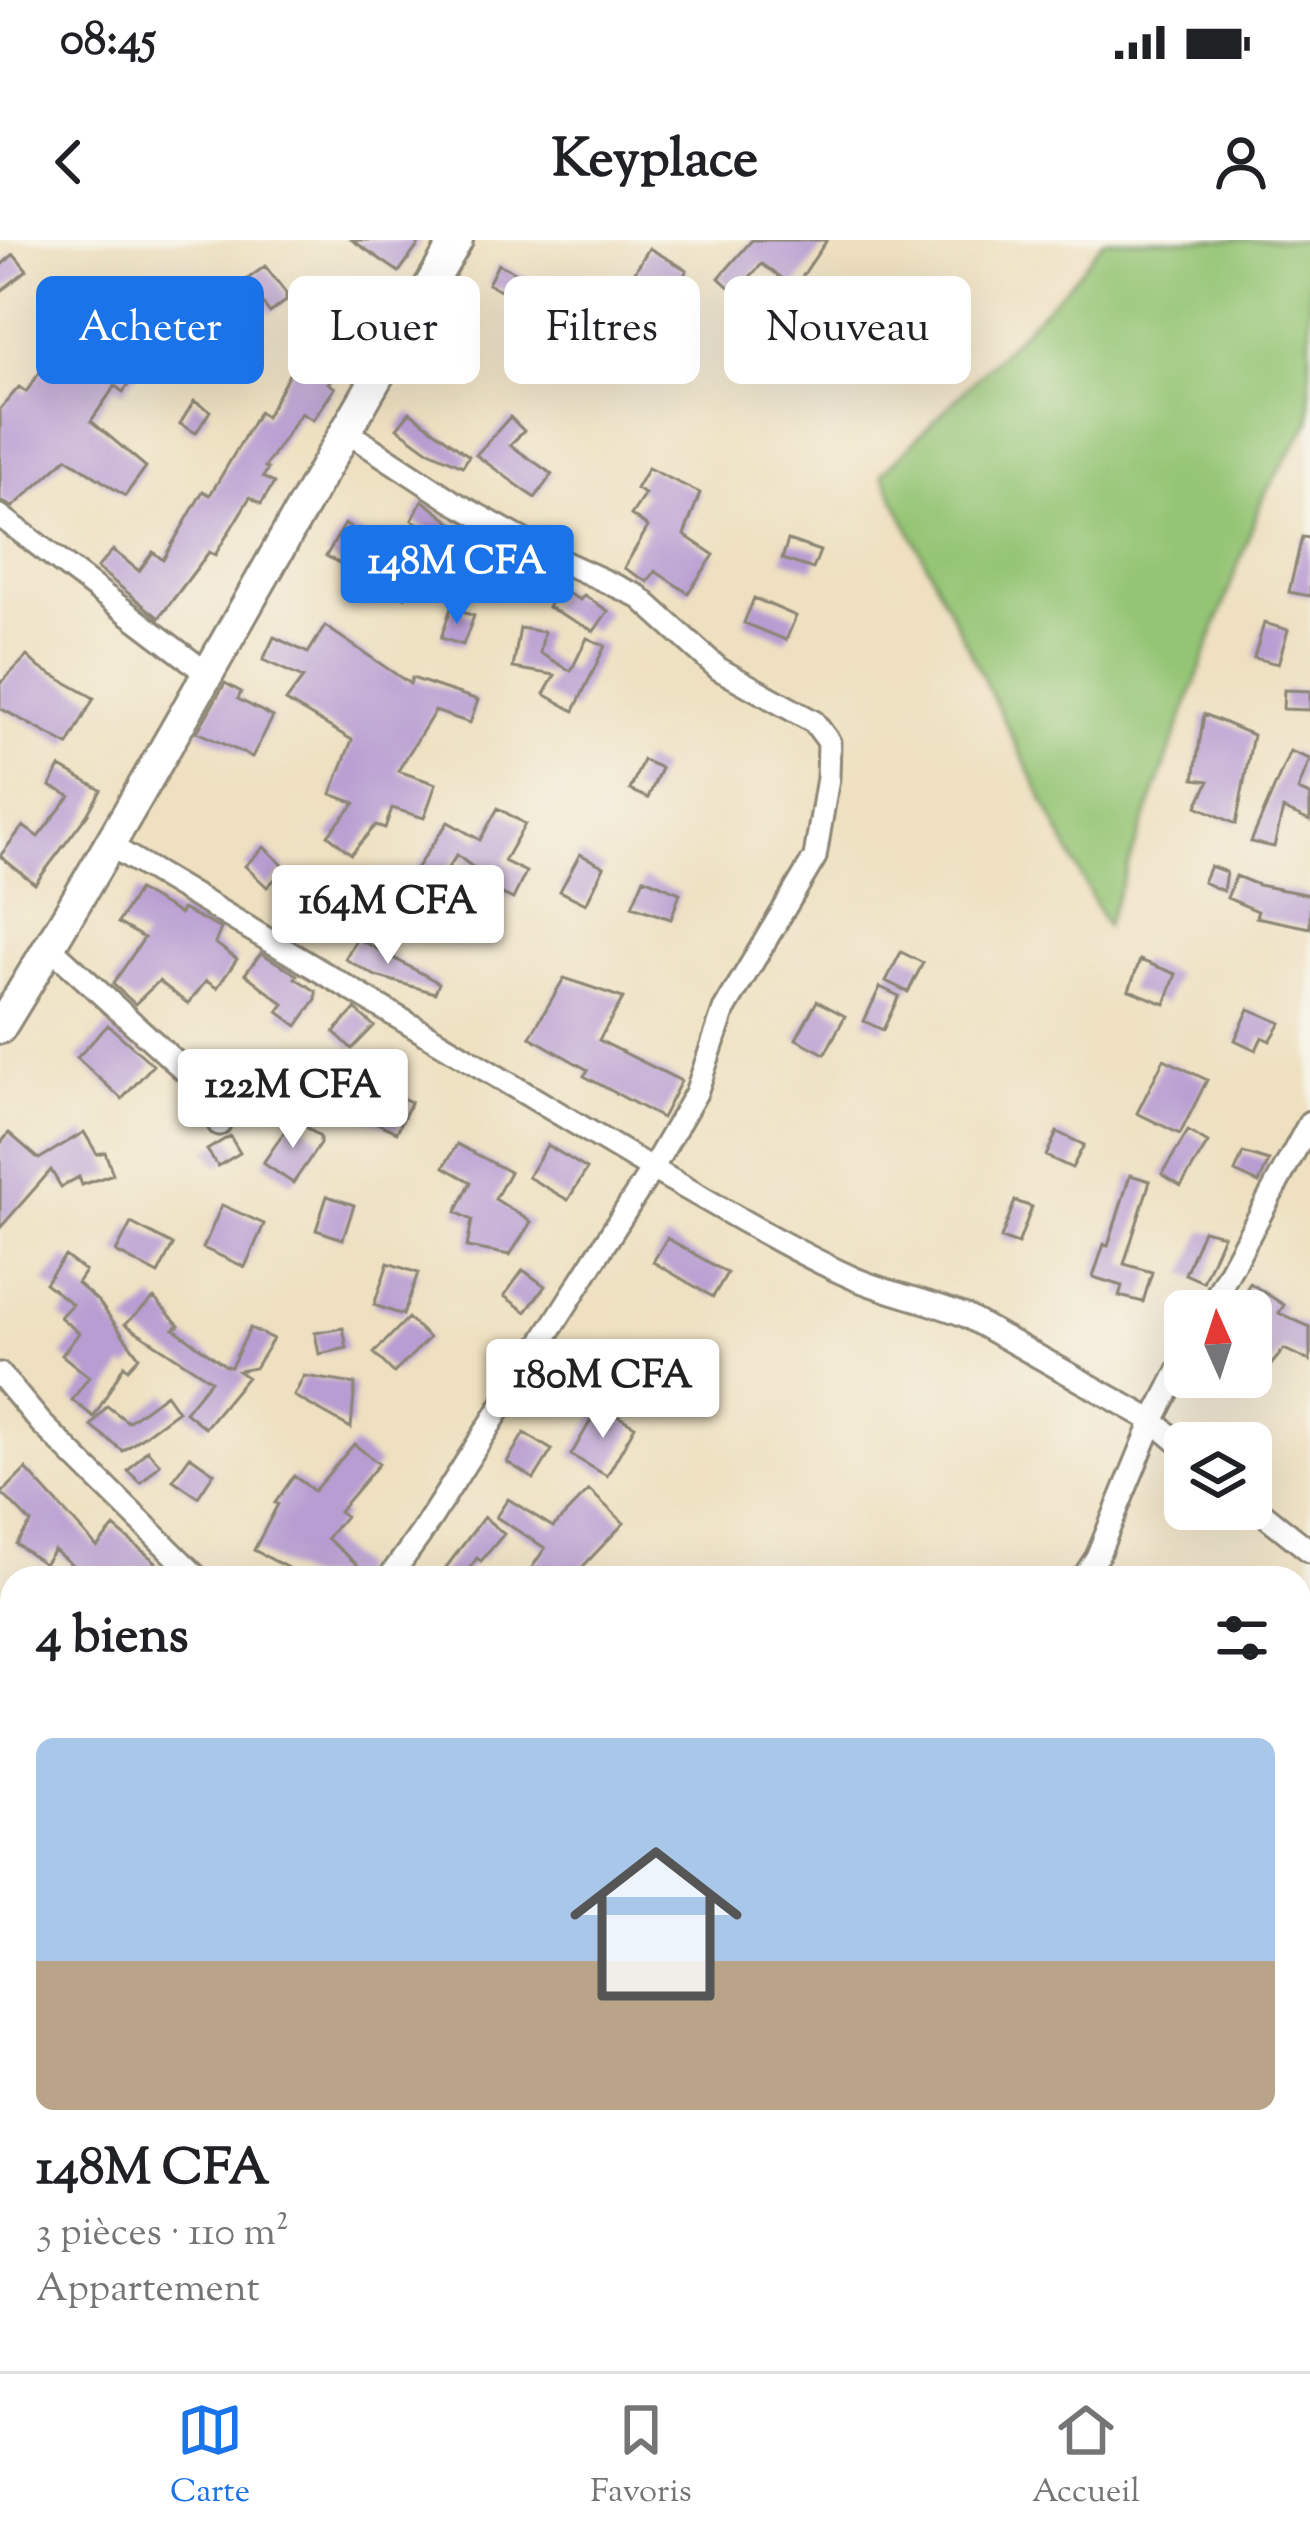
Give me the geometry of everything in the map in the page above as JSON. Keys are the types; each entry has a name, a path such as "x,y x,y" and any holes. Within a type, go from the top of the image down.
{"street":[{"path":"0,1028 111,846 344,430 458,240"},
{"path":"344,430 452,501 638,596 719,669 814,722 829,742 815,857 724,1010 695,1093 652,1169 398,1566"},
{"path":"0,516 208,674"},
{"path":"111,846 652,1169 847,1275 892,1295 939,1304 966,1316 1164,1430"},
{"path":"50,946 195,1080 220,1124"},
{"path":"1219,1290 1310,1122"},
{"path":"0,1374 41,1423 186,1566"},
{"path":"1091,1566 1165,1398"},
{"path":"1272,1521 1310,1551"}],"green space":[{"path":"1104,240 1310,240 1310,421 1263,497 1106,926 882,474 1071,282"}],"building":[{"path":"352,240 422,240 399,272"},
{"path":"752,240 827,240 802,276 779,276 762,264 751,276 724,276 724,283 719,278"},
{"path":"649,248 687,270 684,276 632,276"},
{"path":"14,254 27,270 0,292 0,266"},
{"path":"498,264 524,276 504,276 504,291 488,284"},
{"path":"265,266 286,293 286,301 270,313 264,305 264,276 252,276"},
{"path":"288,376 288,384 335,388 313,420 301,413 265,467 263,477 274,483 261,504 250,497 215,555 209,552 159,618 97,568 113,550 139,571 153,552 163,560 203,491 210,495 259,412 266,417"},
{"path":"36,378 36,384 129,384 123,392 115,386 91,421 146,467 125,496 67,458 13,507 0,501 0,409 19,387 26,392"},
{"path":"194,401 210,411 196,433 180,424"},
{"path":"410,412 469,456 463,466 427,450 397,428"},
{"path":"510,417 524,431 510,445 552,474 535,498 476,455"},
{"path":"648,468 700,493 684,535 714,555 688,593 655,571 648,582 624,568 648,527 631,515 645,494 636,489"},
{"path":"422,500 474,540 485,536 504,555 461,593 425,556 443,538 412,520"},
{"path":"345,524 367,537 350,569 326,556"},
{"path":"1302,537 1310,538 1310,596 1289,592"},
{"path":"788,540 820,551 813,569 782,559"},
{"path":"393,562 416,573 405,597 381,585"},
{"path":"558,588 580,600 584,595 608,611 594,631 548,607"},
{"path":"754,598 796,616 786,640 744,623"},
{"path":"451,608 474,616 463,645 441,638"},
{"path":"1264,623 1288,630 1278,664 1254,658"},
{"path":"325,626 410,684 412,678 478,700 470,723 435,711 398,771 436,784 424,818 392,808 385,828 376,825 351,854 328,835 355,803 331,794 352,740 286,701 303,678 263,660 274,637 308,653"},
{"path":"520,628 544,632 540,653 571,671 587,638 605,646 574,711 544,694 555,675 513,668"},
{"path":"27,656 94,698 68,745 0,708 0,684"},
{"path":"225,683 241,692 238,699 273,717 252,757 197,732"},
{"path":"1284,690 1310,691 1310,710 1283,709"},
{"path":"1204,714 1253,735 1236,824 1197,806 1209,781 1194,779"},
{"path":"1290,751 1310,759 1298,790 1310,795 1310,821 1283,809 1274,847 1251,842"},
{"path":"643,760 661,768 648,798 630,790"},
{"path":"60,767 101,790 35,884 0,856 23,826 38,837 70,796 50,786"},
{"path":"498,808 525,824 504,861 526,872 513,899 486,886 489,880 457,855 432,891 411,876 448,822 480,840"},
{"path":"264,847 286,868 267,887 245,866"},
{"path":"580,854 604,867 586,904 560,891"},
{"path":"1210,866 1226,872 1223,891 1203,882"},
{"path":"1236,876 1310,895 1310,928 1256,917 1258,911 1227,898"},
{"path":"644,878 680,893 671,919 632,906"},
{"path":"138,890 180,914 182,909 221,929 215,943 237,959 217,988 206,981 188,1004 159,981 135,1004 113,984 144,938 118,923"},
{"path":"354,896 370,907 349,936 333,924"},
{"path":"357,938 439,983 435,993 376,976 345,959"},
{"path":"901,952 923,963 908,992 886,981"},
{"path":"261,953 316,991 316,999 297,1026 278,1012 284,1004 245,974"},
{"path":"1140,960 1176,974 1165,1004 1129,990"},
{"path":"564,978 623,998 599,1040 681,1081 662,1118 584,1076 588,1070 530,1037"},
{"path":"880,987 899,996 883,1030 864,1021"},
{"path":"817,1001 845,1016 825,1054 796,1039"},
{"path":"355,1009 374,1026 352,1049 334,1032"},
{"path":"1249,1009 1281,1023 1270,1041 1262,1037 1256,1050 1235,1040"},
{"path":"108,1025 153,1065 122,1099 77,1058"},
{"path":"1164,1059 1207,1080 1180,1134 1137,1113"},
{"path":"363,1081 411,1102 397,1132 353,1112"},
{"path":"294,1118 320,1137 320,1144 293,1183 263,1163"},
{"path":"1188,1131 1208,1143 1181,1186 1162,1174"},
{"path":"84,1132 97,1154 105,1152 113,1174 82,1185 79,1177 61,1187 51,1170 0,1228 0,1144 9,1133 39,1159"},
{"path":"1057,1132 1084,1145 1072,1168 1046,1156"},
{"path":"230,1136 240,1153 218,1166 207,1150"},
{"path":"457,1144 510,1172 495,1199 531,1222 510,1255 467,1247 472,1220 456,1212 471,1182 444,1167"},
{"path":"547,1145 587,1169 568,1200 528,1177"},
{"path":"1243,1153 1269,1161 1259,1183 1235,1172"},
{"path":"1130,1175 1150,1181 1124,1264 1152,1272 1143,1302 1119,1296 1122,1286 1093,1277"},
{"path":"327,1196 354,1205 343,1239 316,1230"},
{"path":"1015,1201 1032,1207 1018,1244 1001,1238"},
{"path":"222,1205 264,1224 245,1267 203,1248"},
{"path":"131,1223 173,1245 158,1274 116,1252"},
{"path":"1203,1230 1223,1235 1203,1282 1185,1274"},
{"path":"667,1238 727,1273 713,1297 653,1262"},
{"path":"65,1256 85,1271 77,1283 99,1302 139,1357 128,1369 124,1365 94,1417 72,1400 89,1377 62,1355 79,1333 60,1317 72,1304 45,1283"},
{"path":"388,1263 418,1273 403,1315 374,1305"},
{"path":"523,1270 545,1286 526,1312 504,1296"},
{"path":"1272,1297 1284,1305 1279,1313 1310,1327 1310,1361 1284,1349 1272,1364"},
{"path":"154,1298 179,1325 174,1329 226,1366 231,1367 250,1328 273,1339 255,1368 238,1371 247,1377 205,1428 185,1412 211,1380 125,1324"},
{"path":"408,1318 429,1338 394,1373 374,1353"},
{"path":"343,1328 347,1348 319,1354 315,1333"},
{"path":"304,1376 355,1384 351,1428 294,1396"},
{"path":"166,1394 178,1411 123,1451 91,1426 107,1406 128,1422"},
{"path":"599,1406 635,1426 607,1476 571,1455"},
{"path":"524,1433 552,1450 534,1479 507,1462"},
{"path":"354,1444 379,1464 339,1511 345,1516 327,1538 359,1566 284,1566 254,1550 275,1503 294,1476 314,1491"},
{"path":"147,1450 160,1464 141,1483 128,1471"},
{"path":"190,1456 214,1473 198,1497 173,1480"},
{"path":"26,1469 97,1547 114,1527 156,1562 153,1566 73,1566 54,1550 44,1564 16,1544 31,1523 2,1493"},
{"path":"589,1490 624,1523 583,1566 533,1566 545,1548 496,1517 508,1499 553,1527"},
{"path":"484,1517 504,1534 481,1561 447,1566"}]}
